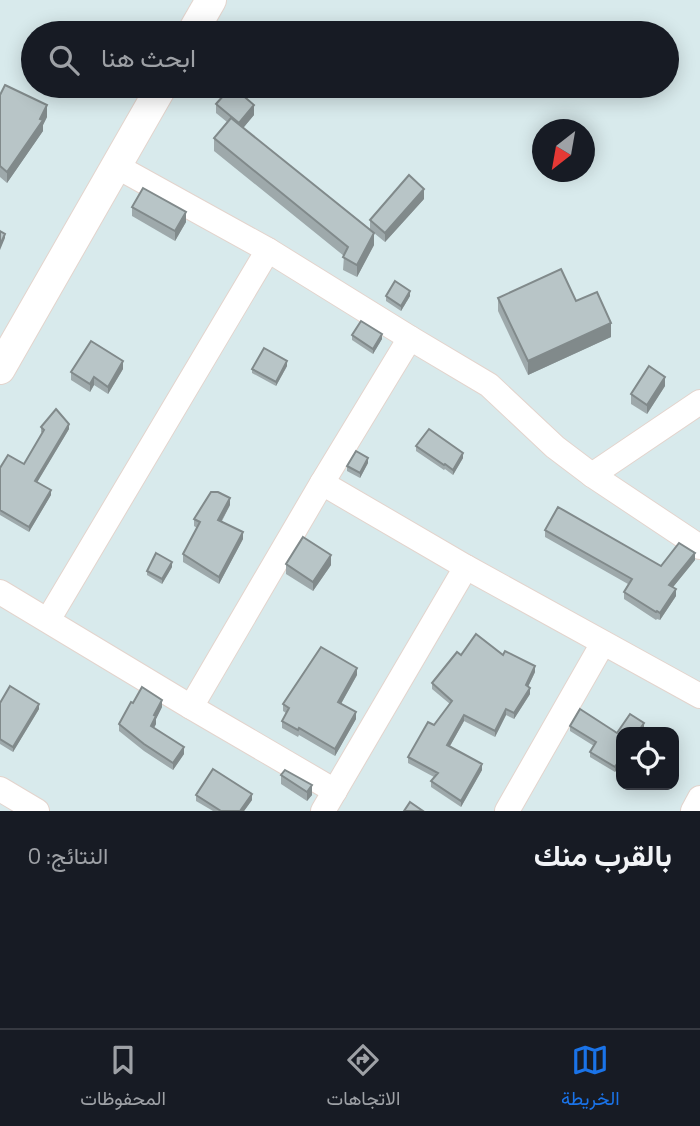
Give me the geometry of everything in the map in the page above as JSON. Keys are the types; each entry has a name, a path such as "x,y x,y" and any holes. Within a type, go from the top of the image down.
{"street":[{"path":"199,21 211,0"},
{"path":"0,368 155,98"},
{"path":"116,166 268,250 489,385 555,447 700,547"},
{"path":"48,620 268,250"},
{"path":"191,707 410,338"},
{"path":"592,475 700,402"},
{"path":"322,483 466,567 700,696"},
{"path":"0,592 191,707 329,801 466,567"},
{"path":"507,811 603,643"},
{"path":"0,789 37,811"},
{"path":"693,811 700,798"}],"building":[{"path":"5,85 21,93 21,98 32,98 47,105 40,119 43,120 7,172 0,166 0,95"},
{"path":"221,98 246,98 254,105 239,123 216,104"},
{"path":"231,118 374,233 357,265 343,257 348,247 214,138"},
{"path":"409,175 424,189 385,233 370,220"},
{"path":"143,188 186,212 175,231 132,207"},
{"path":"0,231 5,234 0,245"},
{"path":"561,269 576,301 597,292 611,323 528,361 498,298"},
{"path":"395,281 410,291 401,306 386,296"},
{"path":"361,321 382,334 373,349 352,335"},
{"path":"91,341 123,361 108,387 94,377 90,384 71,372"},
{"path":"264,348 287,361 276,382 252,369"},
{"path":"649,366 665,377 647,405 631,394"},
{"path":"56,409 69,424 35,481 51,490 29,527 0,510 0,468 8,455 24,464 44,430 41,427"},
{"path":"429,429 463,453 453,470 416,446"},
{"path":"356,451 368,458 360,473 347,466"},
{"path":"211,492 218,492 230,498 218,520 243,532 219,577 183,554 200,522 194,519"},
{"path":"558,507 661,566 679,543 695,553 669,585 676,589 660,613 624,592 632,579 545,530"},
{"path":"303,537 331,555 313,582 286,564"},
{"path":"156,553 172,562 162,579 147,571"},
{"path":"476,634 503,655 505,651 535,666 526,685 530,688 514,713 506,709 495,731 464,715 447,745 482,764 461,801 431,781 438,773 408,757 428,722 434,725 452,701 432,683 457,652 461,655"},
{"path":"321,647 357,668 338,702 356,712 335,749 282,721 289,708 283,704"},
{"path":"10,686 39,704 13,747 0,739 0,703"},
{"path":"142,687 162,700 151,726 184,747 173,763 119,724"},
{"path":"580,709 616,732 615,767 590,752 596,742 570,726"},
{"path":"630,714 644,723 641,727 621,727"},
{"path":"213,769 252,794 240,811 221,811 196,795"},
{"path":"285,770 312,785 307,792 281,775"},
{"path":"410,802 423,811 404,811"}]}
